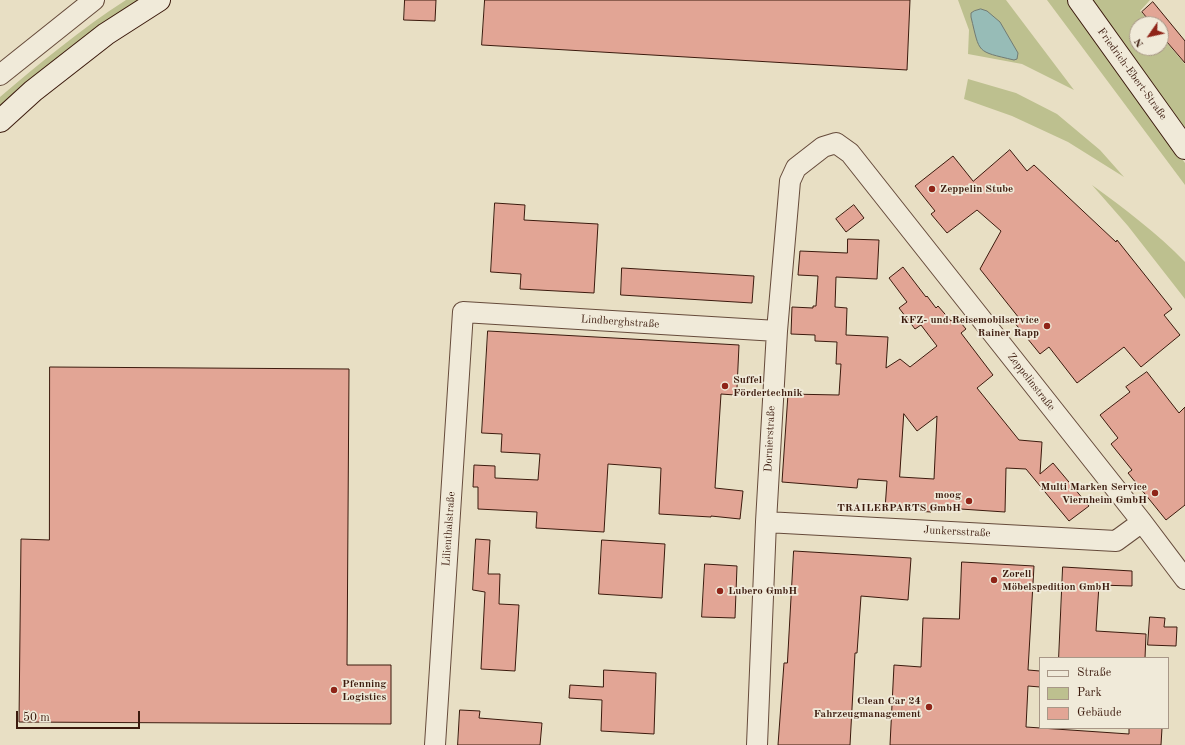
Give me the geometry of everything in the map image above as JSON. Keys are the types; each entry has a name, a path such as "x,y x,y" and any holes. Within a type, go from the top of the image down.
{"main road":[{"path":"0,120 33,91 106,34 159,0"},
{"name":"Friedrich-Ebert-Straße","path":"1080,0 1185,148"}],"street":[{"path":"0,75 94,0"},
{"name":"Zeppelinstraße","path":"823,147 836,143 850,153 1142,522 1185,579"},
{"name":"Dornierstraße","path":"756,745 766,522 777,331 790,181 796,168 823,147"},
{"name":"Lindberghstraße","path":"462,312 777,331"},
{"name":"Lilienthalstraße","path":"435,745 462,312"},
{"name":"Junkersstraße","path":"766,522 1116,541 1142,522"}],"green space":[{"path":"126,0 140,0 0,107 0,97 77,34"},
{"path":"958,0 1006,0 1074,90 1022,64 968,54 969,30"},
{"path":"1047,0 1067,0 1120,77 1185,163 1185,185"},
{"path":"1092,0 1150,0 1140,11 1144,16 1129,16 1129,51"},
{"path":"1169,45 1185,64 1185,128 1133,56 1169,56"},
{"path":"968,79 1016,93 1057,114 1100,150 1124,177 1068,142 1012,116 964,99"},
{"path":"1092,185 1152,231 1185,262 1185,299 1128,226"}],"water":[{"path":"981,9 987,11 1000,22 1018,53 1017,59 1014,60 993,55 982,49 976,38 971,17 971,13"}],"building":[{"path":"405,0 436,0 435,21 404,20"},
{"path":"485,0 910,0 907,70 482,45"},
{"path":"1153,2 1164,16 1145,16 1142,12"},
{"path":"1169,22 1185,41 1185,63 1169,44"},
{"path":"1010,150 1027,171 1034,165 1116,242 1117,240 1172,309 1164,315 1180,335 1141,367 1124,347 1077,383 1049,347 1040,354 1014,322 1019,318 980,269 1001,231 977,210 947,233 931,214 935,211 915,186 953,156 973,181"},
{"path":"495,203 525,205 524,220 598,224 594,293 520,289 521,274 491,272"},
{"path":"854,205 864,218 846,232 836,219"},
{"path":"848,239 879,240 877,279 836,277 835,307 847,308 846,335 888,337 886,368 900,359 910,367 937,346 921,325 915,329 899,308 907,302 889,278 903,267 936,308 938,306 951,321 956,317 966,329 961,333 993,375 977,388 1019,440 1042,442 1040,474 1053,463 1089,506 1069,521 1026,469 1006,468 1005,512 931,507 931,512 885,509 887,481 858,479 857,488 782,482 788,394 839,395 841,364 836,364 837,342 815,341 815,335 791,334 792,307 813,308 813,306 816,306 818,276 798,275 800,251 847,253","holes":["904,414 917,431 937,416 934,479 900,477"]},
{"path":"622,268 754,276 752,303 621,295"},
{"path":"488,331 739,345 737,388 735,395 721,394 715,488 743,491 740,519 711,516 659,514 661,468 608,464 604,532 536,528 537,512 478,509 478,487 473,487 474,465 495,466 495,478 538,480 540,454 501,452 502,434 482,433"},
{"path":"50,367 349,369 347,665 391,665 391,724 19,722 21,539 49,540"},
{"path":"1147,372 1179,413 1185,407 1185,505 1166,520 1128,473 1132,470 1111,444 1118,438 1100,415 1130,392 1126,387"},
{"path":"476,539 490,540 488,574 500,574 499,604 519,605 515,671 481,669 485,592 473,590"},
{"path":"602,540 665,544 662,598 599,594"},
{"path":"794,551 911,558 908,600 861,596 857,653 855,653 850,745 778,745 784,663 787,663"},
{"path":"962,562 1034,566 1028,670 1039,671 1039,687 1028,686 1026,727 1129,734 1129,729 1162,729 1161,745 890,745 894,665 921,667 923,618 959,619"},
{"name":"Lubero GmbH","path":"705,564 737,566 735,618 702,617"},
{"path":"1063,567 1132,571 1132,586 1099,585 1096,631 1146,634 1145,657 1059,657"},
{"path":"1150,617 1165,618 1164,627 1177,627 1176,646 1148,645"},
{"path":"604,670 656,673 654,734 601,731 602,700 569,698 570,685 603,687"},
{"path":"460,710 480,711 479,718 542,723 540,745 458,745"}],"place":[{"name":"Zeppelin Stube","path":"932,189"},
{"name":"KFZ- und Reisemobilservice Rainer Rapp","path":"1047,326"},
{"name":"Suffel Fördertechnik","path":"725,386"},
{"name":"Multi Marken Service Viernheim GmbH","path":"1155,493"},
{"name":"moog TRAILERPARTS GmbH","path":"969,501"},
{"name":"Zorell Möbelspedition GmbH","path":"994,580"},
{"name":"Lubero GmbH","path":"720,591"},
{"name":"Pfenning Logistics","path":"334,690"},
{"name":"Clean Car 24 Fahrzeugmanagement","path":"929,707"}]}
